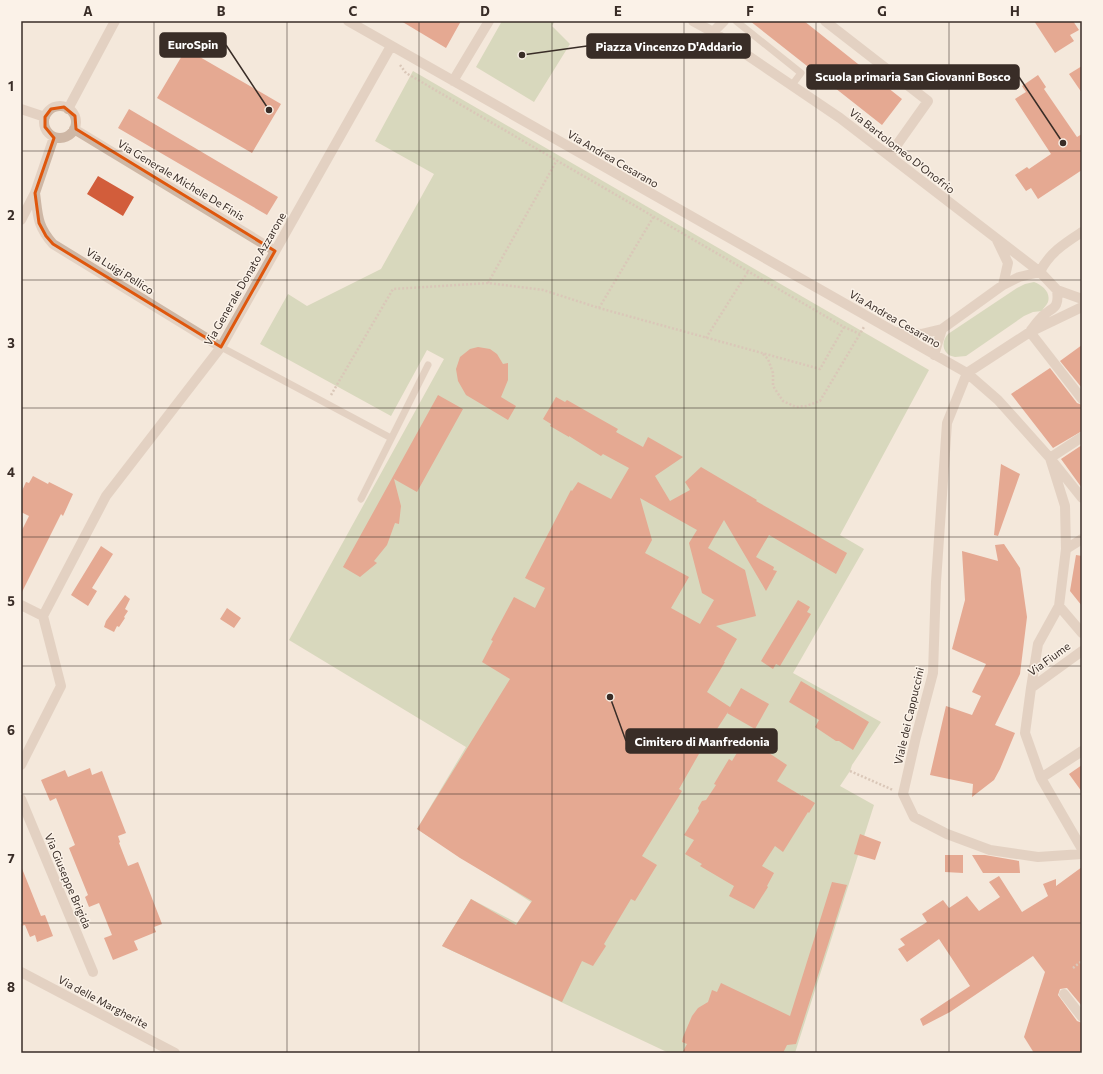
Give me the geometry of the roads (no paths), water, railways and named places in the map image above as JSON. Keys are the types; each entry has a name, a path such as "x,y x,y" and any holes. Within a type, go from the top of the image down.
{"street":[{"path":"68,109 115,21"},
{"name":"Via Andrea Cesarano","path":"348,21 365,25 395,48 967,373 998,400 1050,458 1065,506 1066,549 1060,606 1038,644 1025,733 1041,778 1082,850"},
{"path":"453,81 488,21"},
{"name":"Via Bartolomeo D'Onofrio","path":"693,21 713,32 840,118 1040,272 1057,290"},
{"path":"713,32 724,21"},
{"path":"825,21 928,101 889,156"},
{"name":"Via Generale Donato Azzarone","path":"43,616 106,496 221,347 275,251 395,48"},
{"path":"55,107 64,107 68,109 75,116 76,120 74,129 66,137 54,137 47,132 45,127 45,117 51,109 55,107"},
{"path":"21,109 45,117"},
{"name":"Via Generale Michele De Finis","path":"74,129 275,251"},
{"path":"21,220 34,193 54,137"},
{"name":"Via Luigi Pellico","path":"34,193 39,223 46,236 53,244 221,347"},
{"path":"894,332 921,334 942,329 1003,286 1019,277 1040,272 1044,263 1053,252 1082,232"},
{"name":"Via Bartolomeo D'Onofrio","path":"996,238 1008,263 1003,286"},
{"path":"1030,332 1039,319 1056,306 1058,301 1057,290 1082,299"},
{"path":"967,373 1030,332 1082,307"},
{"path":"934,355 942,329"},
{"path":"1030,332 1082,399"},
{"name":"Viale dei Cappuccini","path":"967,373 947,423 936,582 933,673 903,794 914,817 947,834 990,850 1038,857 1082,854"},
{"path":"1082,436 1050,458 1082,498"},
{"path":"1066,549 1082,539"},
{"path":"21,605 43,616 61,686 21,765"},
{"path":"1060,606 1082,633"},
{"name":"Via Fiume","path":"1031,688 1082,651"},
{"path":"1041,778 1082,751"},
{"name":"Via Giuseppe Brigida","path":"21,799 93,972"},
{"name":"Via delle Margherite","path":"21,972 175,1053"},
{"path":"1064,994 1082,1017"}],"lane":[{"path":"736,21 801,72 792,85"},
{"path":"221,347 391,438"},
{"path":"361,499 428,365"}],"place":[{"name":"Piazza Vincenzo D'Addario","path":"522,55"},
{"name":"EuroSpin","path":"269,110"},
{"name":"Scuola primaria San Giovanni Bosco","path":"1063,143"},
{"name":"Cimitero di Manfredonia","path":"610,697"}]}
